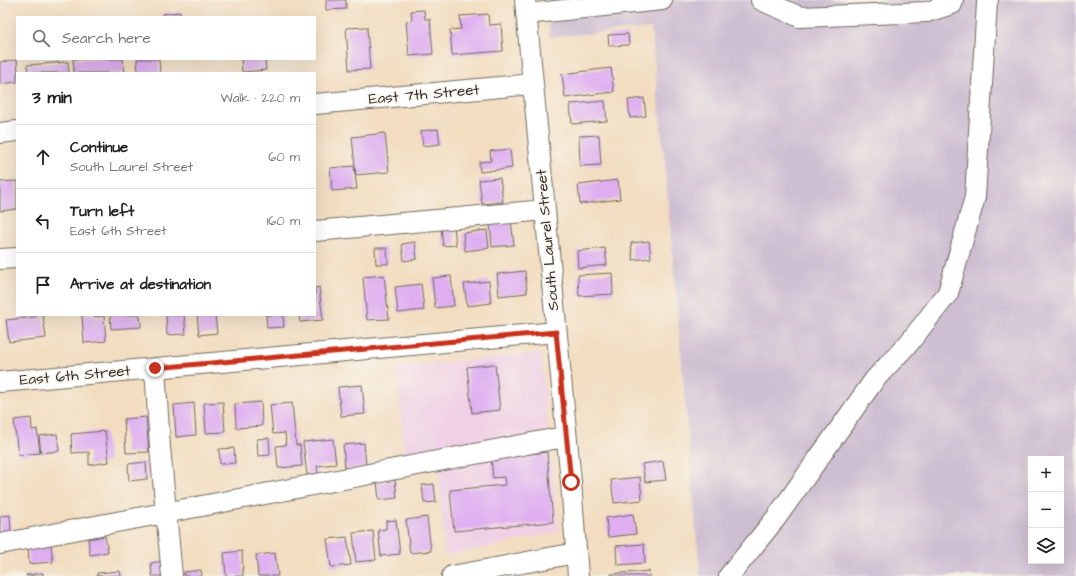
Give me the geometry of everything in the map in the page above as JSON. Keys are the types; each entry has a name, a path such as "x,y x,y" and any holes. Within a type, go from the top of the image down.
{"street":[{"path":"525,7 662,0"},
{"path":"761,0 800,17 855,8 927,12 952,4 953,0"},
{"path":"729,576 776,518 875,379 908,344 948,294 975,197 986,11 988,0"},
{"name":"South Laurel Street","path":"525,7 578,576"},
{"name":"East 7th Street","path":"316,104 533,84"},
{"path":"0,133 16,131"},
{"path":"316,231 544,210"},
{"path":"0,259 16,258"},
{"name":"East 6th Street","path":"0,382 556,332"},
{"path":"155,368 160,447 172,576"},
{"path":"0,544 553,439 566,438"},
{"path":"452,576 576,553"}],"shaded area":[{"path":"546,0 1076,0 1076,576 700,576 665,167 651,28 550,37"},
{"path":"538,353 542,357 548,432 404,459 397,367"},
{"path":"550,446 559,532 445,556 438,466"}],"building":[{"path":"326,0 346,0 346,9 326,10"},
{"path":"424,10 425,19 430,19 433,54 409,56 406,21 412,20 411,11"},
{"path":"180,12 180,16 162,16 162,14"},
{"path":"488,14 489,25 501,24 503,51 452,55 450,30 461,29 460,16"},
{"path":"367,27 370,69 349,70 346,28"},
{"path":"628,34 629,45 609,46 608,35"},
{"path":"17,60 18,72 16,72 16,82 0,84 0,62"},
{"path":"73,60 123,60 125,72 74,72"},
{"path":"137,60 159,60 160,72 138,72"},
{"path":"241,60 265,60 266,70 242,72"},
{"path":"68,62 69,72 28,72 27,65"},
{"path":"611,68 614,92 565,98 562,74"},
{"path":"644,98 646,116 630,118 628,100"},
{"path":"605,101 607,121 572,124 570,104"},
{"path":"438,129 440,144 423,146 421,131"},
{"path":"385,133 389,172 356,175 352,137"},
{"path":"599,135 601,165 580,166 579,136"},
{"path":"510,149 512,168 480,172 479,162 491,161 490,151"},
{"path":"354,166 357,189 332,191 330,168"},
{"path":"500,178 503,202 482,204 479,180"},
{"path":"618,180 620,199 580,204 578,185"},
{"path":"16,181 16,209 0,211 0,182"},
{"path":"511,220 514,245 492,247 490,223"},
{"path":"454,226 456,245 443,246 441,227"},
{"path":"487,230 489,248 465,251 463,233"},
{"path":"649,241 651,258 633,260 631,243"},
{"path":"415,242 417,259 404,261 402,244"},
{"path":"375,248 387,248 388,264 376,264"},
{"path":"605,248 607,265 578,268 577,251"},
{"path":"525,271 527,293 499,296 497,274"},
{"path":"612,273 613,294 579,296 578,275"},
{"path":"384,275 389,319 367,320 363,277"},
{"path":"451,276 454,306 435,308 432,278"},
{"path":"489,281 491,303 467,306 464,284"},
{"path":"421,284 424,310 398,313 395,287"},
{"path":"319,287 323,320 300,322 299,316 316,316 316,288"},
{"path":"43,316 46,338 9,342 6,320"},
{"path":"82,316 104,316 106,341 84,343"},
{"path":"110,316 140,316 141,327 111,329"},
{"path":"166,316 184,316 186,334 167,335"},
{"path":"197,316 215,316 217,333 199,335"},
{"path":"266,316 283,316 284,327 267,328"},
{"path":"495,364 500,410 472,413 467,367"},
{"path":"362,385 365,414 341,416 338,387"},
{"path":"223,402 225,432 206,433 204,403"},
{"path":"261,402 262,426 236,428 235,404"},
{"path":"194,403 196,435 176,437 174,405"},
{"path":"292,403 296,445 300,445 302,466 278,468 276,446 286,445 285,433 273,434 270,405"},
{"path":"146,417 149,452 126,453 124,419"},
{"path":"31,418 32,430 37,429 40,453 18,455 14,420"},
{"path":"105,431 109,462 89,465 89,452 72,453 71,434"},
{"path":"57,434 59,451 41,453 39,436"},
{"path":"269,438 270,455 258,456 257,439"},
{"path":"333,439 336,464 317,466 318,474 307,475 303,442"},
{"path":"364,443 366,467 345,469 343,445"},
{"path":"234,448 235,463 220,464 219,449"},
{"path":"547,452 553,522 454,531 450,490 505,485 504,477 493,478 491,458"},
{"path":"663,461 666,480 645,482 642,464"},
{"path":"146,462 147,479 129,481 128,464"},
{"path":"640,477 642,500 614,503 611,480"},
{"path":"395,480 397,498 379,500 377,482"},
{"path":"434,484 436,502 424,503 422,485"},
{"path":"633,514 636,534 608,537 606,518"},
{"path":"10,515 11,533 0,534 0,516"},
{"path":"427,517 431,551 410,553 406,520"},
{"path":"396,520 400,554 381,556 378,530 386,529 386,521"},
{"path":"373,531 376,560 356,562 353,533"},
{"path":"105,536 108,552 90,555 88,539"},
{"path":"347,537 351,565 331,567 327,539"},
{"path":"644,544 645,563 617,565 616,546"},
{"path":"51,545 53,562 29,564 28,547"},
{"path":"242,551 243,576 226,576 224,553"},
{"path":"275,553 278,576 258,576 256,555"},
{"path":"163,561 165,576 152,576 151,563"},
{"path":"201,570 202,576 184,576 184,572"},
{"path":"120,571 121,576 97,576 97,573"},
{"path":"649,571 650,576 611,576 611,574"},
{"path":"43,573 43,576 26,576 26,575"}],"route":[{"path":"155,368 556,332 571,482"}]}
